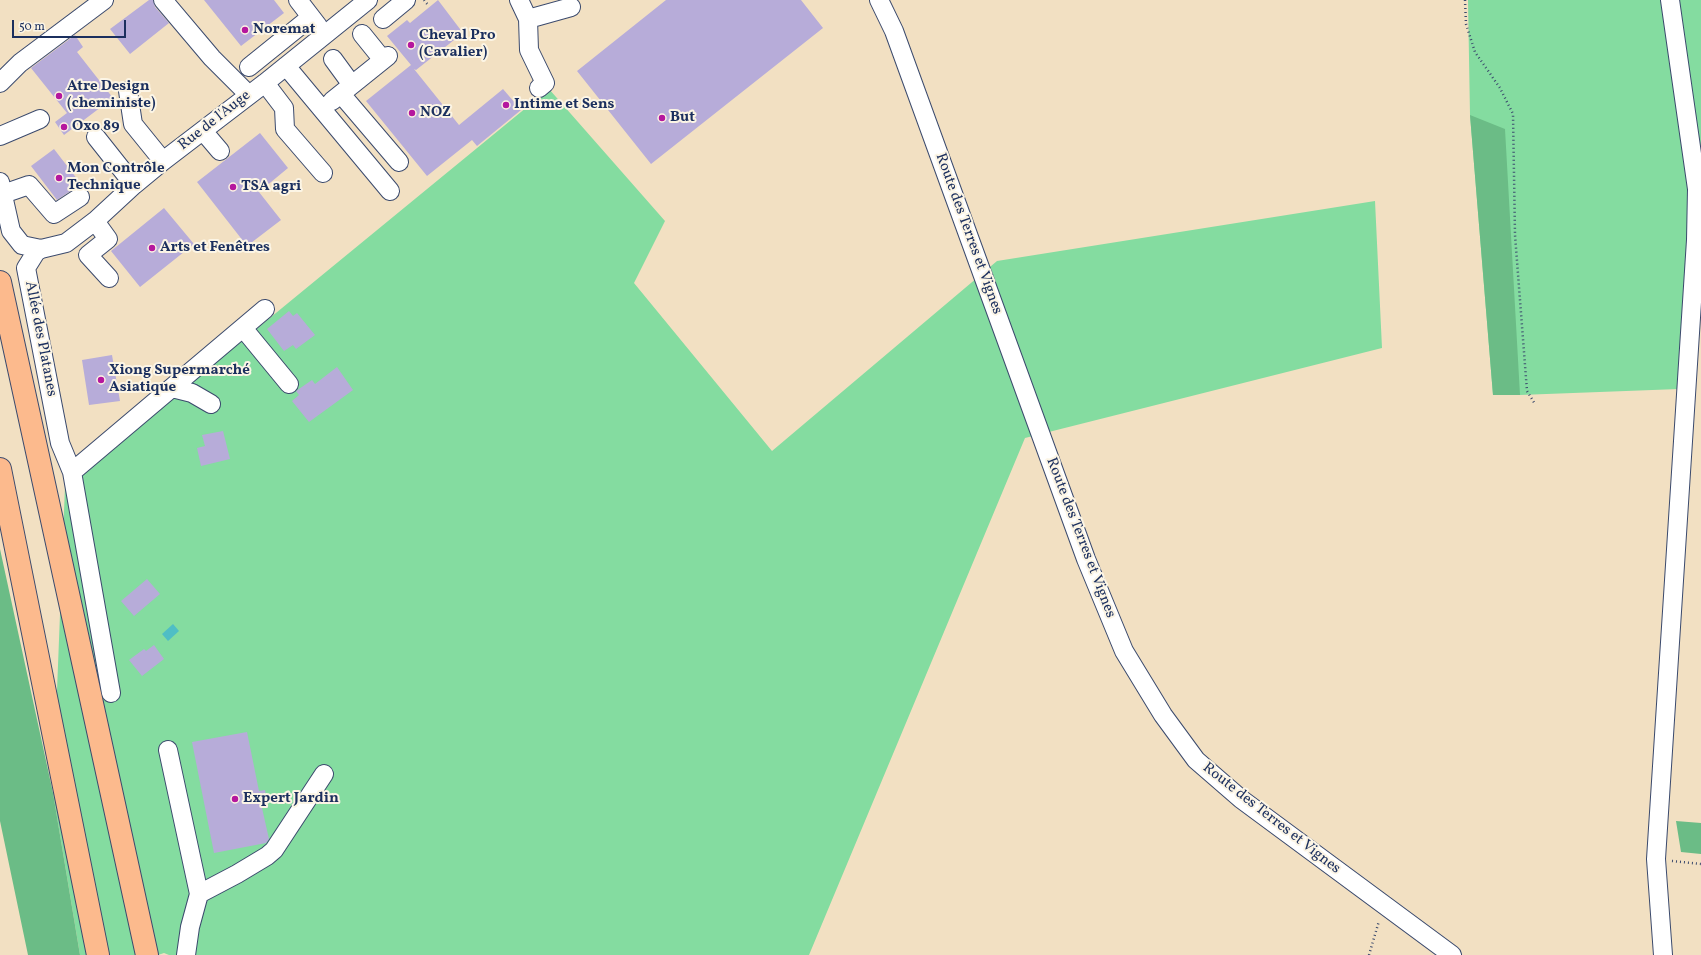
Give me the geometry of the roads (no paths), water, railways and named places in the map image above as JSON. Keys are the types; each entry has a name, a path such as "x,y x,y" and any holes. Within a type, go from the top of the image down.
{"main road":[{"path":"0,282 147,955"},
{"path":"0,469 98,955"}],"street":[{"path":"0,83 20,63 104,0"},
{"path":"164,0 212,58 249,95"},
{"path":"298,0 325,35"},
{"path":"383,18 406,0"},
{"path":"519,0 528,19 529,50 545,83 539,88"},
{"name":"Route des Terres et Vignes","path":"879,0 897,39 1086,559 1124,651 1163,715 1196,760 1241,799 1452,955"},
{"path":"1663,955 1656,859 1699,240 1697,189 1670,0"},
{"name":"Rue de l'Auge","path":"41,249 66,243 95,221 134,185 265,83 365,1"},
{"path":"528,19 571,7"},
{"path":"249,67 311,17"},
{"path":"322,109 386,58 362,34"},
{"path":"333,59 347,89 399,162"},
{"path":"286,66 390,191"},
{"path":"265,83 284,108 285,129 323,173"},
{"path":"128,90 133,124 164,161"},
{"path":"0,136 40,119"},
{"path":"203,131 220,151"},
{"path":"96,137 134,185"},
{"path":"41,249 22,245 11,231 1,188 29,185 54,214 80,197"},
{"path":"95,221 108,238 88,255 109,278"},
{"name":"Allée des Platanes","path":"41,249 36,252 26,268 60,443 72,472 111,692"},
{"path":"72,472 264,309"},
{"path":"243,328 289,384"},
{"path":"172,388 192,393 211,404"},
{"path":"168,750 199,894 190,927 186,955"},
{"path":"199,894 237,874 274,850 324,774"}],"water":[{"path":"173,624 179,631 168,641 162,634"}],"place":[{"name":"Noremat","path":"245,30"},
{"name":"Cheval Pro (Cavalier)","path":"411,45"},
{"name":"Atre Design (cheministe)","path":"59,96"},
{"name":"Intime et Sens","path":"506,105"},
{"name":"NOZ","path":"412,113"},
{"name":"But","path":"662,118"},
{"name":"Oxo 89","path":"64,127"},
{"name":"Mon Contrôle Technique","path":"59,178"},
{"name":"TSA agri","path":"233,187"},
{"name":"Arts et Fenêtres","path":"152,248"},
{"name":"Xiong Supermarché Asiatique","path":"101,380"},
{"name":"Expert Jardin","path":"235,799"}]}
